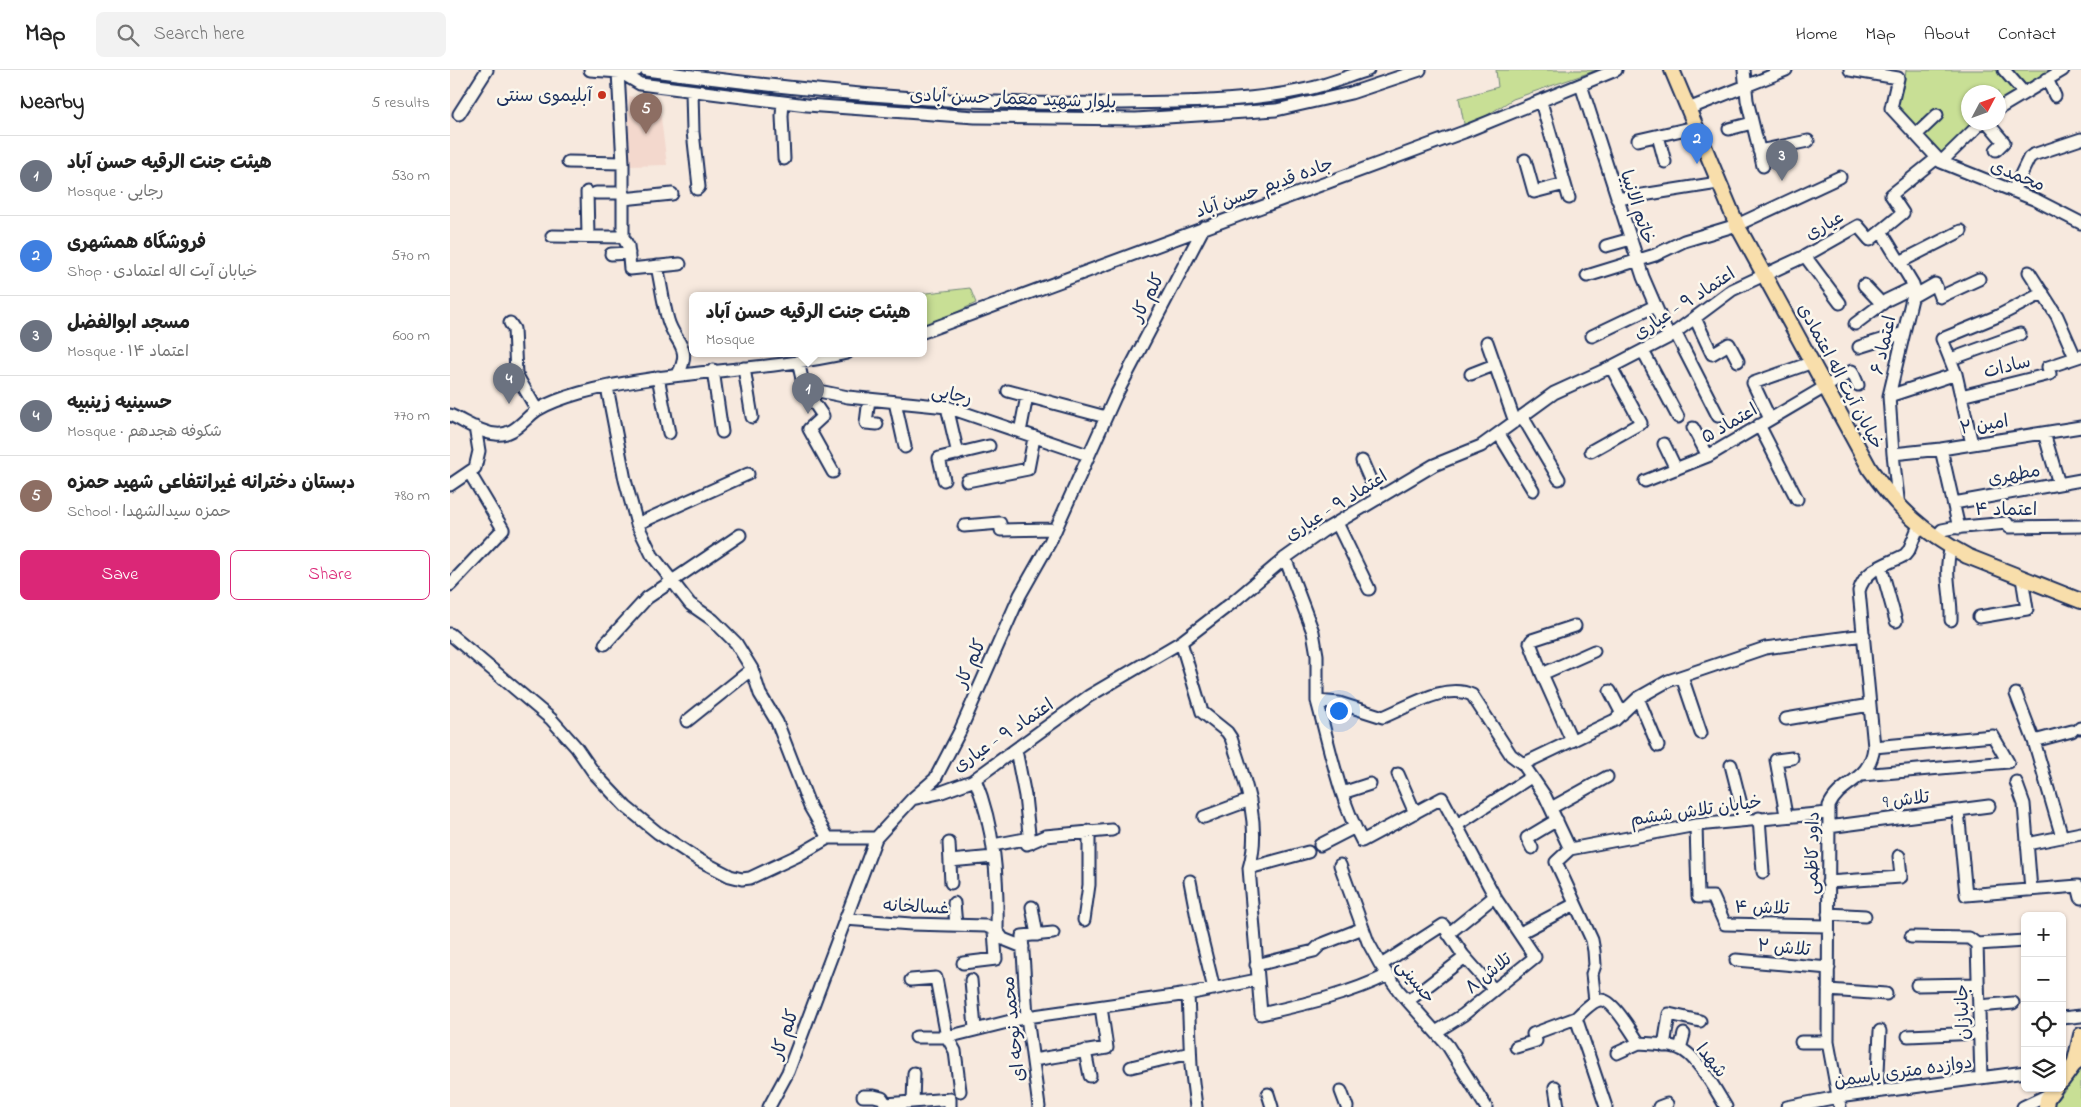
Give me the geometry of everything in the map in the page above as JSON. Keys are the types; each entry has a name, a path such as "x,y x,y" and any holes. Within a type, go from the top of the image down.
{"main road":[{"name":"خیابان آیت اله اعتمادی","path":"1672,70 1737,225 1766,275 1870,469 1899,507 1935,538 1967,556 2081,601"},
{"path":"2072,1064 2081,1035"}],"street":[{"path":"459,114 487,70"},
{"path":"590,70 619,72 637,70"},
{"name":"بلوار شهید معمار حسن آبادی","path":"646,70 864,96 914,100 1056,104 1216,101 1308,89 1368,70"},
{"name":"بلوار شهید معمار حسن آبادی","path":"619,72 640,84 783,102 975,117 1136,119 1276,110 1351,94 1420,70"},
{"name":"جاده قدیم حسن آباد","path":"927,331 1541,102 1616,70"},
{"path":"1744,70 1745,87 1752,123 1763,166"},
{"path":"1688,110 1786,70"},
{"path":"1850,70 1898,78 1891,108 1939,160"},
{"path":"2004,70 2024,93"},
{"path":"2006,104 2063,70"},
{"path":"619,72 623,237 629,253 630,269 680,264"},
{"path":"2047,80 2056,96"},
{"name":"خاتم الانبیا","path":"1581,85 1617,199 1655,306 1718,416"},
{"path":"692,91 693,132 699,187 697,189"},
{"path":"783,102 784,158"},
{"path":"1541,102 1569,198"},
{"path":"1916,135 1938,115"},
{"path":"1729,129 1752,123"},
{"path":"1638,140 1695,127"},
{"path":"1913,292 1900,262 1881,231 1903,213 1891,196 1939,160 1973,130"},
{"path":"1994,130 2004,142 1996,150"},
{"path":"1658,136 1665,162"},
{"path":"2013,191 2029,158 2081,139"},
{"path":"1759,151 1808,140"},
{"path":"1525,160 1534,192 1565,184"},
{"name":"محمدی","path":"1939,160 2049,206 2081,223"},
{"path":"568,162 622,163"},
{"path":"1587,276 1655,255 1684,241 1737,225 1840,177"},
{"path":"1617,199 1718,183"},
{"path":"588,236 592,193 623,196 672,194"},
{"name":"عیاری","path":"1805,256 1858,226 1870,240 1881,231"},
{"name":"کلم کار","path":"769,1107 788,1072 876,838 912,800 936,779 960,731 1020,595 1056,529 1106,417 1204,227"},
{"path":"1900,262 1961,231"},
{"path":"552,236 623,237"},
{"path":"1606,246 1631,239"},
{"path":"611,254 629,253"},
{"path":"1805,256 1840,303"},
{"name":"اعتماد ۹ - عیاری","path":"912,800 939,793 975,779 1089,696 1182,642 1322,530 1434,465 1482,446 1561,390 1611,367 1672,335 1732,290 1805,256"},
{"path":"657,266 668,322 682,345 683,361 678,374"},
{"path":"2029,272 2057,316 2078,357"},
{"path":"1855,324 1882,304 1935,284 1940,297 1979,279"},
{"path":"1864,285 1882,304"},
{"name":"اعتماد ۶","path":"1899,507 1889,396 1913,292"},
{"path":"1972,444 1956,374 1942,339 1998,316 2043,294"},
{"path":"1592,336 1655,306"},
{"path":"1695,318 1712,354 1729,344 1738,362"},
{"path":"510,322 514,329 516,374 537,410"},
{"path":"1859,346 1904,333"},
{"path":"1951,359 2020,334"},
{"path":"1487,342 1494,365 1518,419 1559,479"},
{"path":"1643,351 1678,417"},
{"path":"450,415 475,427 498,434 515,429 537,410 556,401 608,387 678,374 744,368 823,357"},
{"name":"سادات","path":"1961,396 2050,374 2048,367 2078,357"},
{"path":"683,361 693,372 698,372"},
{"path":"798,361 804,388 823,416 809,430 833,472"},
{"path":"1770,419 1753,383 1812,362"},
{"path":"1471,374 1494,365"},
{"path":"1591,451 1641,423 1611,367"},
{"path":"744,368 752,416"},
{"path":"713,370 722,432"},
{"name":"اعتماد ۵","path":"1645,481 1708,456 1852,371 1858,385"},
{"path":"1889,396 1956,374"},
{"path":"658,377 669,433"},
{"path":"608,387 620,457 637,524 652,555 690,604 713,620 736,643 752,669 760,694 777,722 810,807 828,838"},
{"name":"رجایی","path":"804,388 869,399 947,407 1088,455"},
{"path":"1008,391 1106,417"},
{"path":"1020,432 1027,396"},
{"path":"869,399 866,423 877,424"},
{"path":"895,402 904,447"},
{"path":"947,407 958,454"},
{"path":"1759,425 1797,499"},
{"path":"450,485 475,468 478,459 479,442 475,427"},
{"name":"امین ۲","path":"1893,454 1941,449 2081,427"},
{"path":"1693,428 1708,456"},
{"path":"2044,433 2058,484"},
{"path":"1499,434 1533,490"},
{"path":"967,481 1028,469 1034,438"},
{"path":"1664,444 1676,468"},
{"path":"944,480 939,458 989,446"},
{"path":"1941,449 1959,528"},
{"path":"1362,461 1378,498"},
{"path":"450,585 503,529 469,472"},
{"path":"637,524 748,474"},
{"name":"مطهری","path":"1954,503 2081,480"},
{"path":"964,526 1000,523 1001,530 1056,529"},
{"path":"1337,523 1369,589"},
{"name":"اعتماد ۴","path":"1935,538 1942,530 1999,523 2007,523 2009,527 2081,526"},
{"name":"داود کاظمی","path":"1839,1102 1828,1042 1828,813 1833,798 1862,774 1872,762 1874,747 1859,592 1862,581 1866,575 1905,555 1909,550 1918,525"},
{"path":"605,644 647,598 671,580 740,536"},
{"path":"1951,547 1946,574 1952,606 1951,620"},
{"path":"1285,558 1313,632 1317,656 1317,701 1342,793 1362,840 1442,798 1495,896 1520,933 1575,904"},
{"path":"1881,567 1896,621"},
{"path":"1980,617 2027,609 2022,578"},
{"path":"1572,740 1542,674 1531,641 1575,626"},
{"path":"450,634 550,719 576,747 594,773 626,807 658,833 699,860 730,876 742,879 750,878 797,856 828,838 876,838"},
{"path":"1523,764 1615,720 1638,698 1668,681 1766,648 1864,635"},
{"path":"1182,642 1202,712 1231,738 1254,813 1254,854 1250,868 1261,1014 1327,999 1360,988 1388,975"},
{"path":"1542,674 1594,652"},
{"path":"687,721 752,669"},
{"path":"1682,677 1701,733"},
{"path":"1610,690 1622,714"},
{"path":"1317,701 1339,703 1383,717 1423,698 1464,692 1472,695 1511,756 1523,764 1532,777 1558,820 1570,849 1556,862 1592,940 1595,965 1592,974 1595,1001"},
{"path":"2016,694 2034,741 2062,837"},
{"path":"1638,698 1658,746"},
{"path":"1786,720 1870,705"},
{"path":"2034,741 2078,729"},
{"path":"1862,774 2008,762 1993,736 1874,747"},
{"path":"1016,750 1025,796 1030,843"},
{"path":"1786,815 1776,760 1792,758"},
{"path":"1731,765 1745,820"},
{"path":"1398,774 1416,813"},
{"path":"1457,825 1532,777"},
{"path":"1551,808 1607,778"},
{"path":"963,962 996,959 992,929 993,845 988,815 975,779"},
{"path":"2016,782 2024,804 2031,890"},
{"path":"1342,793 1370,784"},
{"path":"1204,817 1250,800"},
{"name":"تلاش 9","path":"1828,827 1989,806"},
{"path":"1958,810 1966,895 2078,886 2081,898"},
{"name":"خیابان تلاش ششم","path":"1570,849 1696,825 1786,815 1828,813"},
{"path":"1759,818 1763,872"},
{"path":"1532,848 1527,838 1558,820"},
{"name":"تلاش ۴","path":"1696,825 1698,897 1713,897 1725,924 1828,920 1866,916"},
{"path":"1320,845 1355,827"},
{"path":"993,845 1026,839 1026,844 1045,836 1112,830"},
{"path":"1084,920 1090,885 1089,832"},
{"path":"2027,844 2081,833"},
{"path":"949,843 951,884"},
{"path":"1250,868 1308,852"},
{"path":"1828,882 1901,877 1899,856"},
{"path":"950,861 994,857"},
{"name":"حسینی","path":"1340,866 1368,942 1381,965 1408,1001 1451,1050 1486,1107"},
{"path":"1190,881 1214,989"},
{"path":"1448,934 1495,896"},
{"path":"954,903 956,925"},
{"path":"1032,907 1037,935"},
{"name":"غسالخانه","path":"845,918 992,929"},
{"path":"1381,965 1443,925 1465,957 1494,990"},
{"path":"1256,964 1314,951 1320,945 1363,928"},
{"path":"992,929 1003,939 1023,947 1022,936 1053,933"},
{"name":"تلاش ۸","path":"1436,1032 1463,1015 1535,957 1520,933"},
{"path":"1911,937 1969,938 1977,944 2021,941"},
{"name":"جانبازان","path":"1977,944 1981,1078"},
{"name":"محمد نوحه ای","path":"1023,947 1027,1017 1039,1107"},
{"path":"1408,1001 1465,957"},
{"name":"تلاش ۲","path":"1736,960 1828,968"},
{"path":"912,980 936,978 947,1037 955,1051 960,1091"},
{"path":"971,980 975,1029"},
{"path":"916,1037 947,1037 1027,1017 1188,994 1257,980"},
{"path":"1917,985 1978,984"},
{"path":"1828,990 1886,994"},
{"path":"1188,994 1190,1053 1196,1107"},
{"path":"1516,1047 1536,1041 1533,1034 1576,1018 1595,1001 1601,1000 1611,1004 1639,1043 1617,1053"},
{"path":"1979,1006 2013,1003"},
{"path":"1033,1060 1107,1048 1101,1007"},
{"path":"1664,1046 1669,1014 1700,1021"},
{"path":"2066,1018 2081,1016"},
{"path":"1576,1018 1606,1107"},
{"path":"1877,1092 1880,1031"},
{"path":"1908,1036 1980,1033"},
{"path":"1680,1049 1684,1034"},
{"path":"1801,1042 1828,1042"},
{"name":"شهدا","path":"1639,1043 1680,1049 1697,1063 1726,1107"},
{"path":"1085,1051 1090,1076"},
{"path":"1131,1067 1190,1053"},
{"path":"913,1102 914,1073"},
{"name":"دوازده متری یاسمن","path":"1787,1107 1839,1102 1877,1092 2021,1073"},
{"path":"1555,1087 1558,1107"},
{"path":"1341,1091 1348,1107"},
{"path":"1268,1094 1272,1107"},
{"path":"2023,1107 2051,1094"},
{"path":"863,1096 882,1098 886,1106 950,1099 950,1107"}],"shaded area":[{"path":"629,96 659,103 667,165 628,166"}],"green space":[{"path":"1496,70 1597,70 1513,99 1465,129 1459,98 1498,87"},
{"path":"1906,70 2057,70 2006,102 2006,85 1961,85 1961,130 1972,130 1944,157 1895,107 1904,86"},
{"path":"970,288 976,303 927,326 927,293"},
{"path":"2081,1068 2081,1107 2052,1107 2063,1092 2066,1092 2066,1088"}],"place":[{"name":"آبلیموی سنتی","path":"602,95"},
{"name":"دبستان دخترانه غیرانتفاعی شهید حمزه","path":"646,134"},
{"name":"فروشگاه همشهری","path":"1697,164"},
{"name":"مسجد ابوالفضل","path":"1782,181"},
{"name":"حسینیه زینبیه","path":"509,404"},
{"name":"هیئت جنت الرقیه حسن آباد","path":"808,414"}]}
